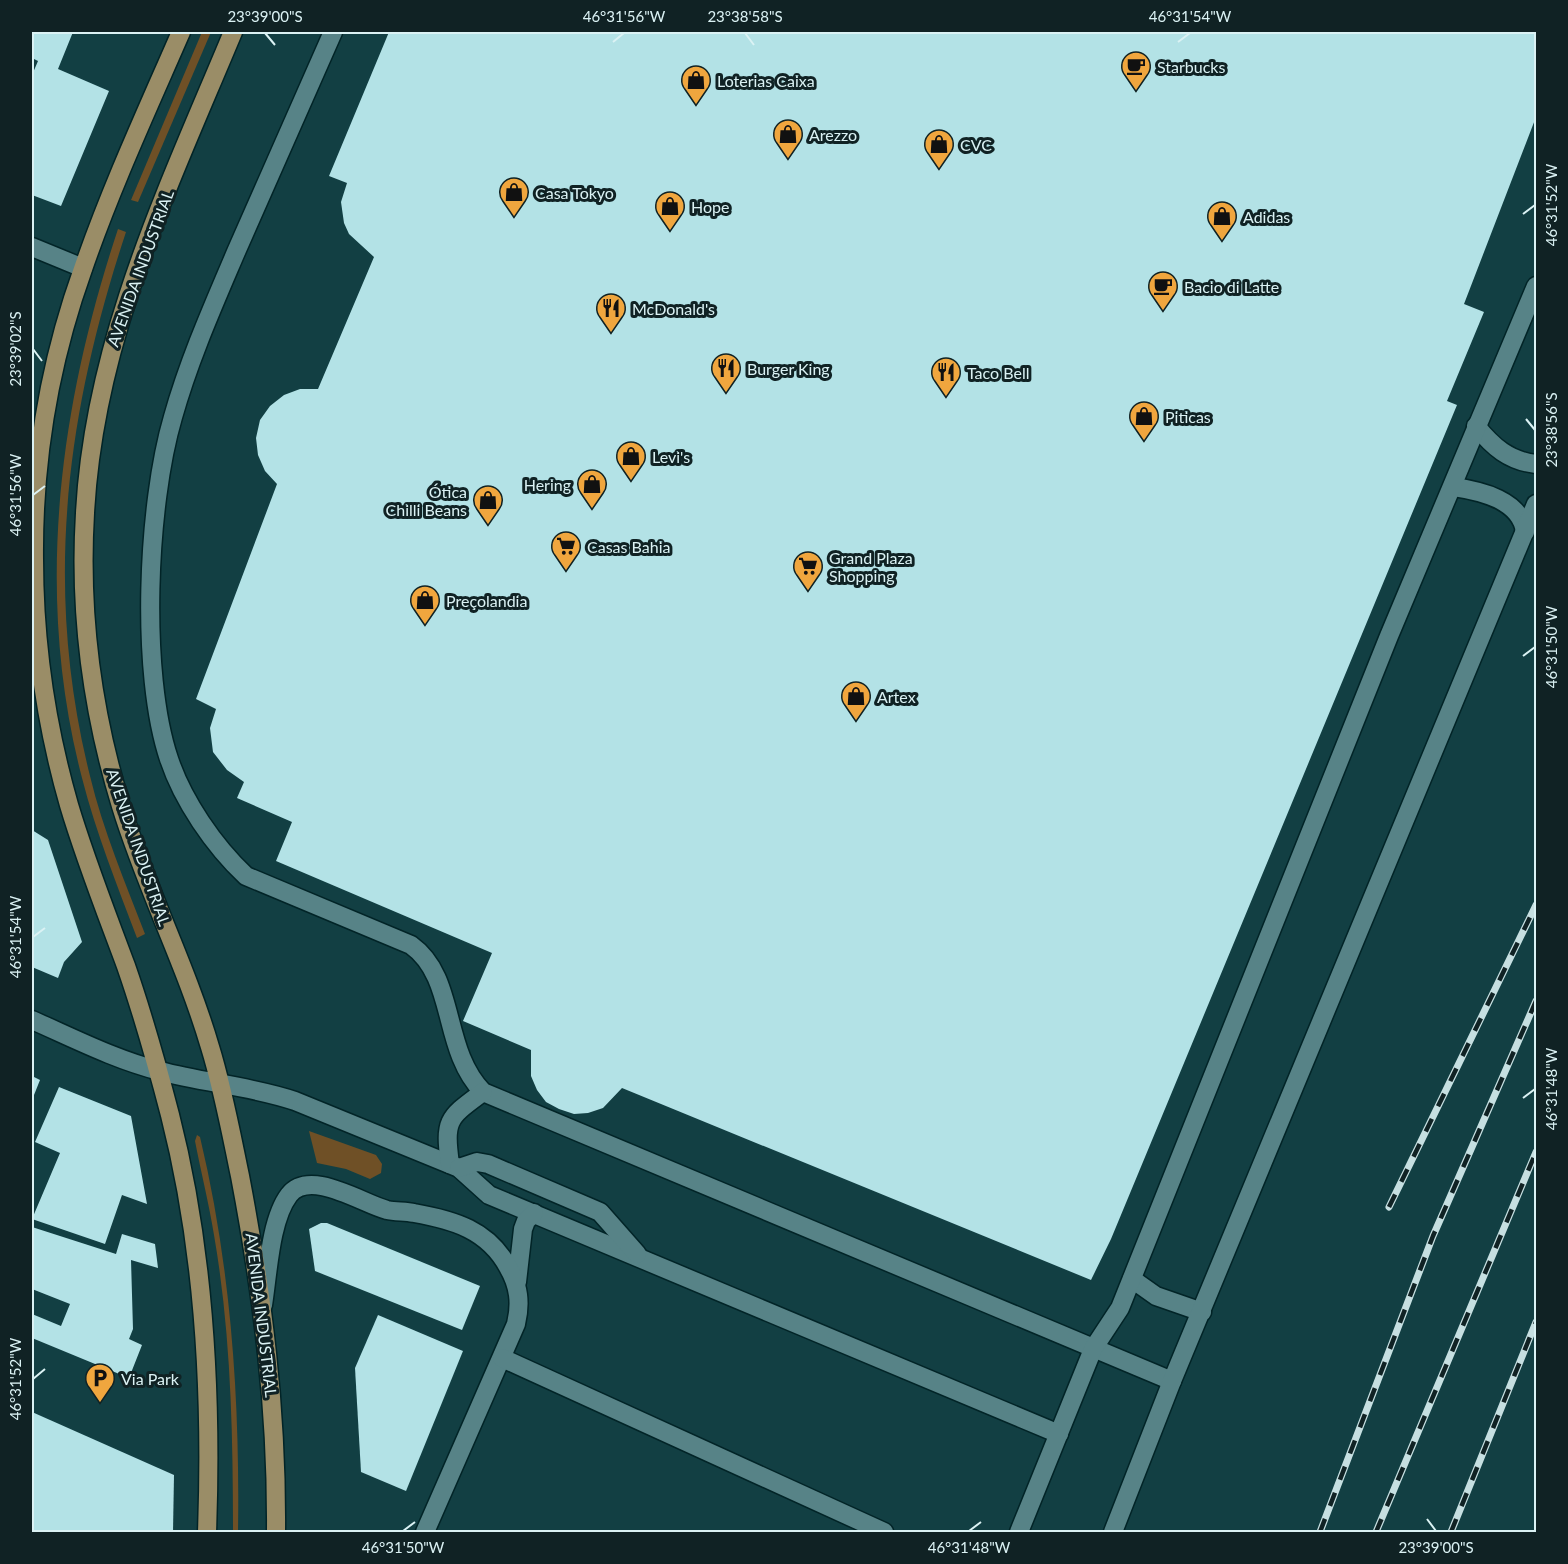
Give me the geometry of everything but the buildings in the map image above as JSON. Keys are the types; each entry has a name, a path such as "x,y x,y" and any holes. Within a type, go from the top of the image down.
{"main road":[{"path":"181,32 83,268 56,361 39,458 34,557 40,657 50,726 69,803 136,998 170,1118 182,1176 201,1312 209,1449 207,1533"},
{"name":"AVENIDA INDUSTRIAL","path":"233,32 154,221 120,315 106,363 89,462 83,562 90,661 109,760 138,854 204,1026 220,1085 252,1238 263,1305 276,1450 276,1533"}],"street":[{"path":"333,32 202,333 173,416 161,472 151,576 154,687 169,760 189,802 227,857 246,876 411,945 422,952 436,974 457,1050 471,1079 483,1092 1172,1382"},
{"path":"32,247 83,268"},
{"path":"1019,1533 1093,1349 1120,1308 1389,636 1454,487 1476,426 1536,286"},
{"path":"1476,426 1490,443 1506,456 1521,462 1536,464"},
{"path":"1454,487 1490,496 1506,503 1524,520 1525,532"},
{"path":"1113,1533 1172,1382 1536,504"},
{"path":"32,1020 157,1070 220,1085 272,1093 454,1166 489,1195 1059,1434"},
{"path":"454,1166 447,1126 458,1111 483,1092"},
{"path":"454,1166 477,1162 488,1164 600,1212 640,1258"},
{"path":"263,1305 273,1240 281,1214 290,1194 313,1185 322,1185 387,1210 414,1212 482,1234 499,1251 517,1286"},
{"path":"425,1533 502,1358 519,1310 517,1286 523,1229 526,1221 534,1213"},
{"path":"1132,1279 1156,1296 1202,1312"},
{"path":"502,1358 885,1533"}],"shaded area":[{"path":"202,32 211,32 138,202 131,200"},
{"path":"118,229 126,232 88,367 76,434 68,501 65,569 67,637 76,706 90,776 101,816 145,934 137,938 100,839 82,778 67,709 59,640 57,570 60,501 68,432 81,364"},
{"path":"309,1131 376,1155 382,1164 381,1173 370,1179 346,1169 317,1163"},
{"path":"197,1135 200,1137 211,1186 226,1284 235,1383 238,1532 233,1532 231,1420 224,1309 212,1223 195,1141"}],"railway":[{"path":"1389,1207 1536,905"},
{"path":"1320,1532 1433,1236 1536,1001"},
{"path":"1376,1532 1536,1152"},
{"path":"1451,1532 1536,1322"}],"place":[{"name":"Starbucks","path":"1136,92"},
{"name":"Loterias Caixa","path":"696,106"},
{"name":"Arezzo","path":"788,160"},
{"name":"CVC","path":"939,170"},
{"name":"Casa Tokyo","path":"514,218"},
{"name":"Hope","path":"670,232"},
{"name":"Adidas","path":"1222,242"},
{"name":"Bacio di Latte","path":"1163,312"},
{"name":"McDonald's","path":"611,334"},
{"name":"Burger King","path":"726,394"},
{"name":"Taco Bell","path":"946,398"},
{"name":"Piticas","path":"1144,442"},
{"name":"Levi's","path":"631,482"},
{"name":"Hering","path":"592,510"},
{"name":"Ótica Chilli Beans","path":"488,526"},
{"name":"Casas Bahia","path":"566,572"},
{"name":"Grand Plaza Shopping","path":"808,592"},
{"name":"Preçolandia","path":"425,626"},
{"name":"Artex","path":"856,722"},
{"name":"Via Park","path":"100,1404"}]}
